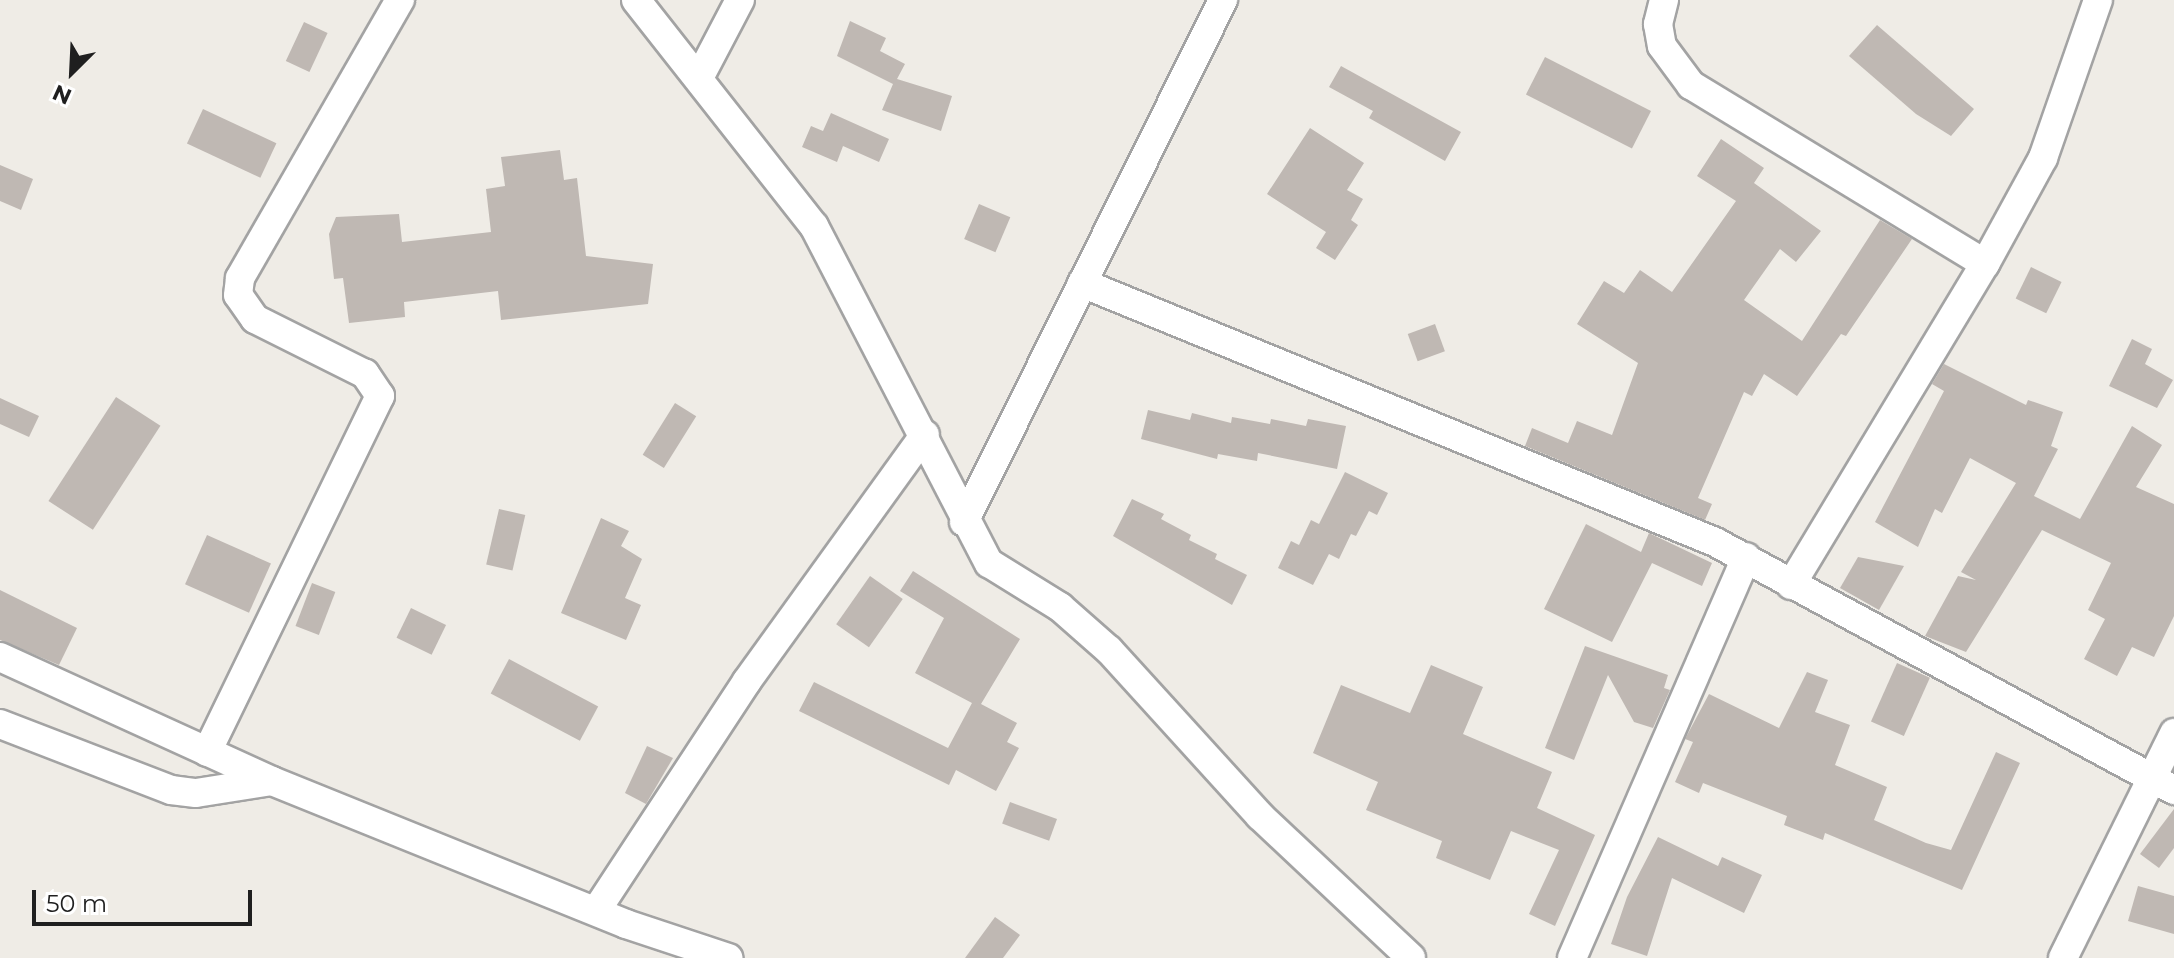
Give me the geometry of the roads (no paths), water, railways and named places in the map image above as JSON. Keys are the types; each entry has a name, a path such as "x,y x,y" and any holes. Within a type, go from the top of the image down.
{"street":[{"path":"207,752 380,396 365,374 255,319 238,295 240,278 400,0"},
{"path":"636,0 814,226 925,434 964,522 989,563 1060,607 1098,639 1260,816 1411,958"},
{"path":"699,78 740,0"},
{"path":"964,522 1223,0"},
{"path":"1664,0 1658,24 1662,46 1691,85 1985,264"},
{"path":"1791,585 1985,264 2043,158 2098,0"},
{"path":"1082,283 1746,557 1791,585 2162,784"},
{"path":"596,911 747,681 925,434"},
{"path":"1572,958 1746,557"},
{"path":"0,657 272,781 596,911 728,958"},
{"path":"0,724 171,790 196,793 272,781"},
{"path":"2063,958 2162,784 2174,733"}]}
